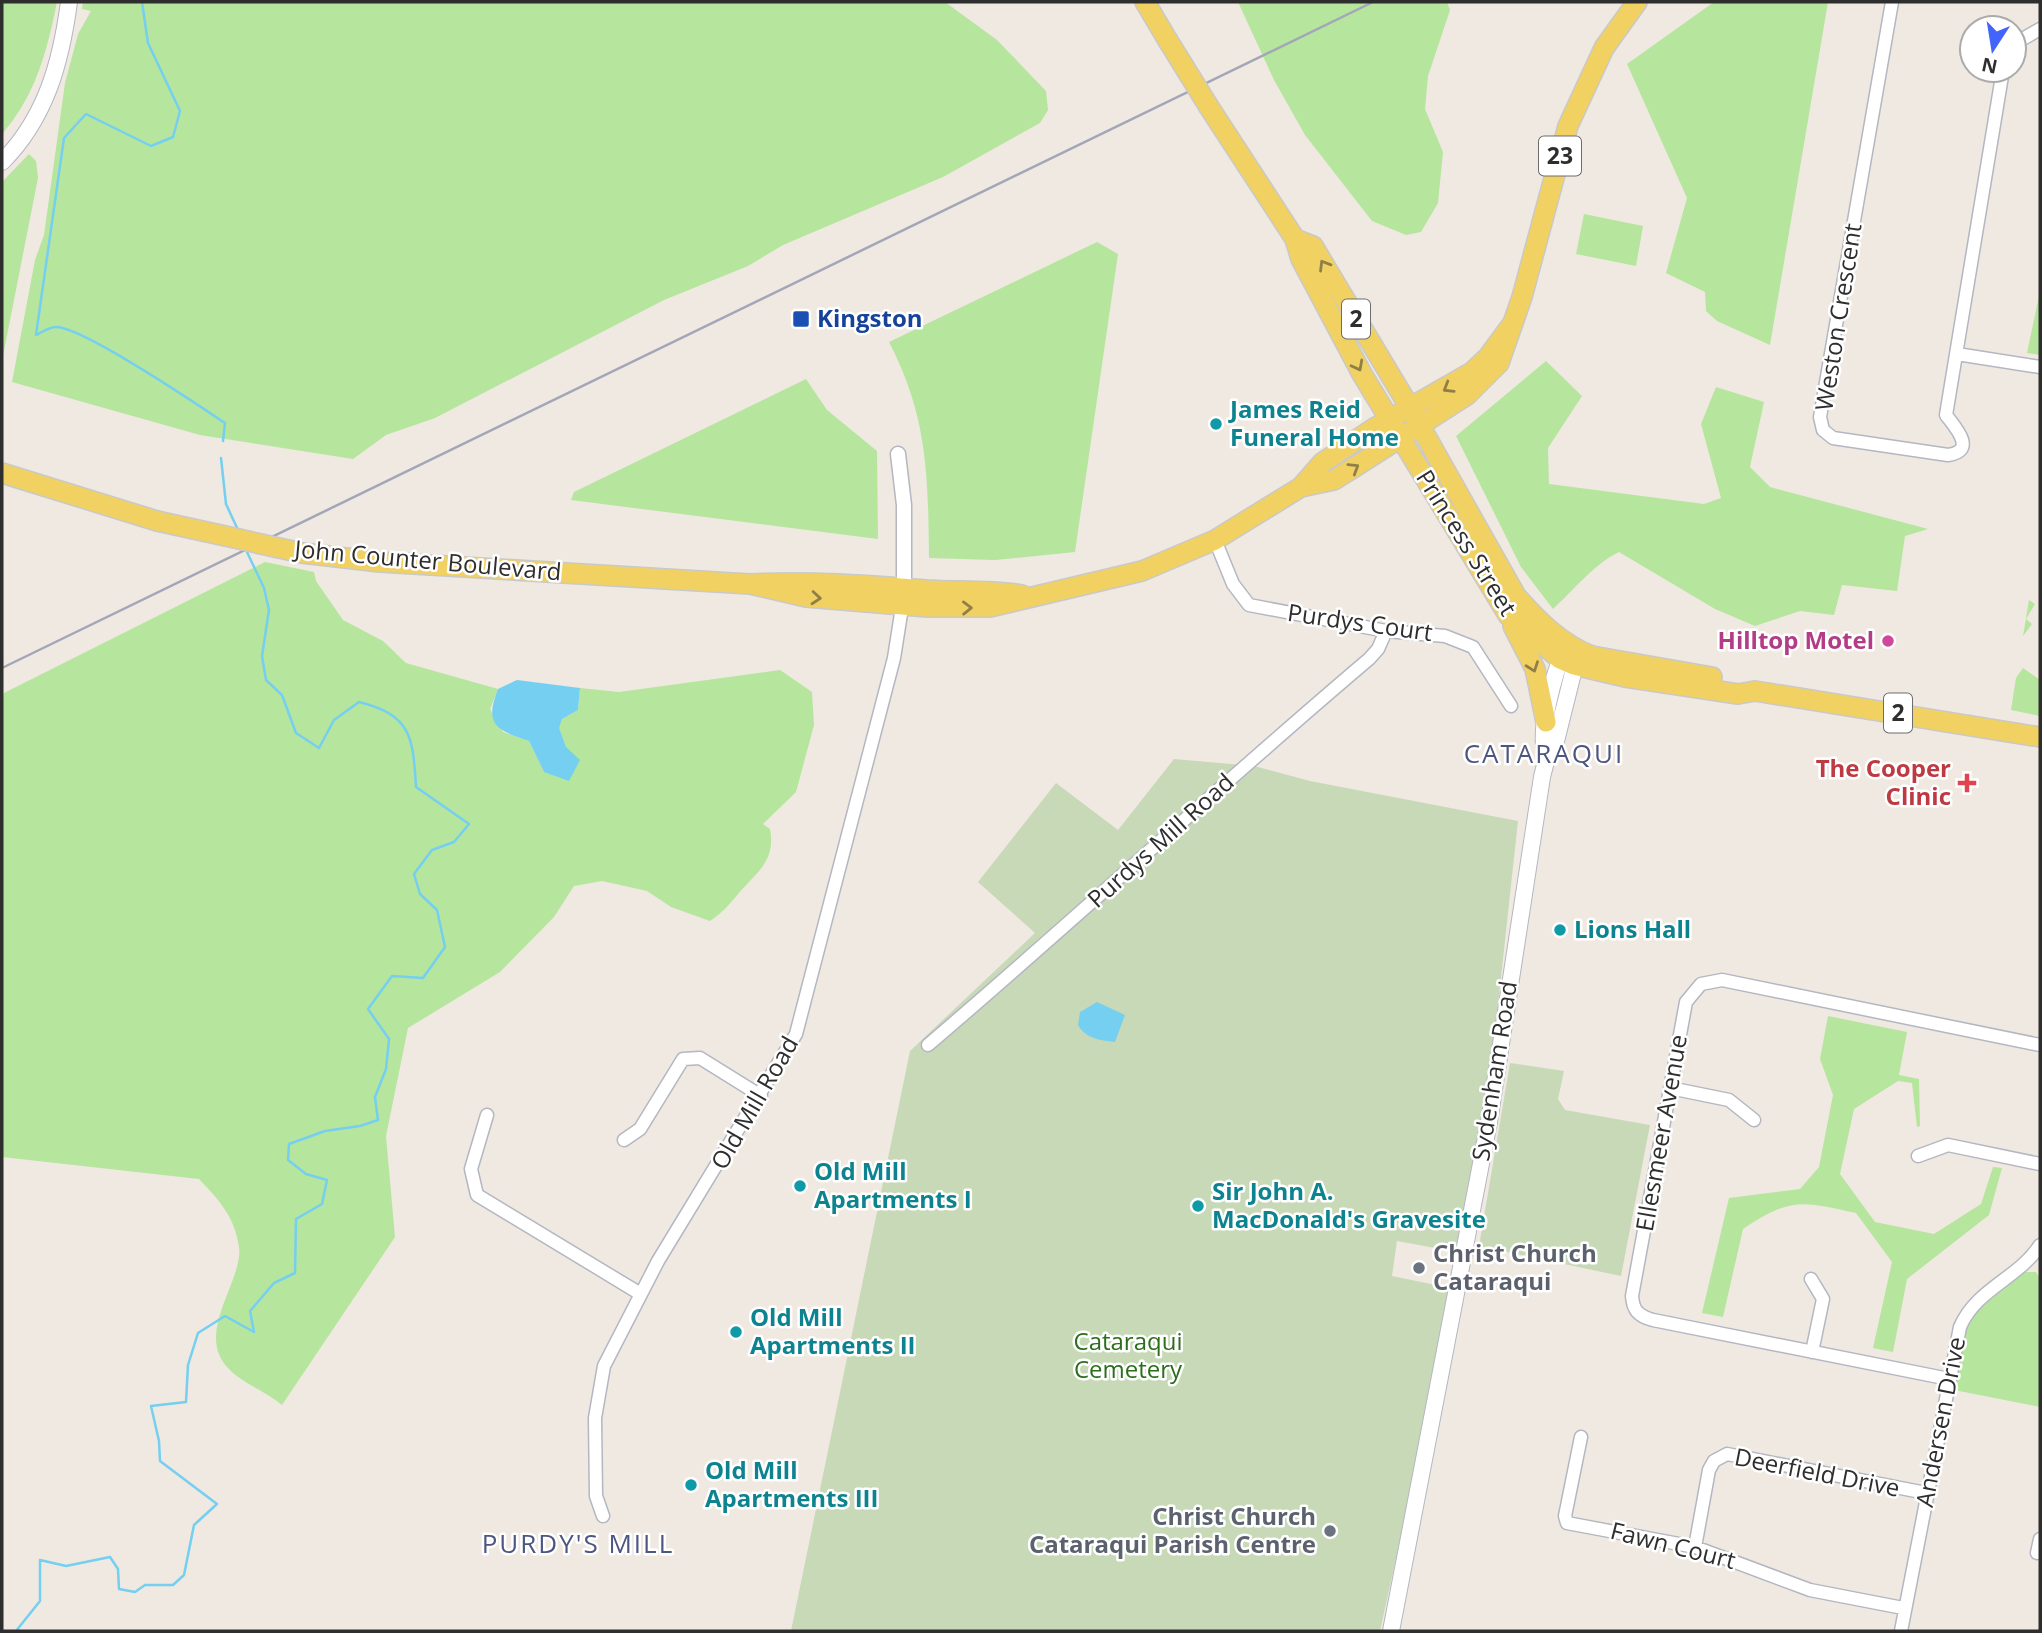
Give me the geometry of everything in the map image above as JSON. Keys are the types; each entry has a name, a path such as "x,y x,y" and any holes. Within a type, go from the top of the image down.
{"main road":[{"path":"2,162 25,134 46,98 60,57 69,2"},
{"name":"Princess Street","path":"1145,2 1209,107 1296,239 1307,270 1362,374 1507,615 1570,655 1592,656 1741,682 1755,691 2040,737"},
{"name":"23","path":"1402,437 1466,395 1491,373 1504,355 1568,126 1604,48 1636,2"},
{"name":"Princess Street","path":"1296,239 1313,246 1410,408 1516,596 1570,655"},
{"name":"23","path":"1410,408 1472,372 1488,358 1513,323"},
{"name":"John Counter Boulevard","path":"2,473 157,521 292,551 380,562 750,584 806,597 904,596 990,607 1142,570 1215,540 1301,487 1322,463 1410,408"},
{"name":"John Counter Boulevard","path":"1301,487 1334,480 1402,437"},
{"name":"John Counter Boulevard","path":"2,460 111,507"},
{"path":"1507,615 1535,669 1546,722"},
{"name":"Sydenham Road","path":"1547,757 1542,747 1546,722 1570,655"},
{"name":"Sydenham Road","path":"1391,1631 1486,1135 1547,757 1554,749 1570,655"}],"street":[{"name":"Weston Crescent","path":"1892,2 1821,417 1823,430 1833,438 1948,455 1957,454 1963,447 1964,438 1946,415 1957,354"},
{"path":"2001,84 1957,354 2040,368"},
{"path":"898,454 904,505 904,596"},
{"name":"Purdys Court","path":"1215,540 1233,584 1249,606 1386,631 1445,636 1474,647 1511,706"},
{"name":"Old Mill Road","path":"603,1516 596,1496 596,1398 609,1353 639,1293 761,1096 799,1025 894,658 904,596"},
{"name":"Purdys Mill Road","path":"928,1045 1075,919 1267,745 1369,659 1378,649 1386,631"},
{"name":"Ellesmeer Avenue","path":"1949,1379 1645,1318 1634,1309 1632,1296 1686,1002 1701,984 1714,980 2040,1045"},
{"path":"624,1140 640,1129 683,1059 700,1058 761,1096"},
{"path":"1670,1088 1729,1100 1754,1120"},
{"path":"487,1115 471,1169 477,1195 639,1293"},
{"path":"1918,1156 1948,1144 2040,1164"},
{"name":"Andersen Drive","path":"1901,1631 1903,1608 1959,1327 1966,1312 1976,1301 2037,1261 2040,1245"},
{"path":"1811,1279 1823,1299 1812,1352"},
{"name":"Fawn Court","path":"1581,1437 1565,1516 1567,1523 1695,1547 1810,1590 1903,1608"},
{"name":"Deerfield Drive","path":"1695,1547 1709,1469 1714,1461 1727,1454 1926,1493"},
{"path":"2037,1553 2040,1539"}],"green space":[{"path":"2,2 57,2 49,38 32,88 2,134"},
{"path":"83,2 945,2 997,40 1046,91 1048,110 1040,123 943,177 783,245 748,266 664,300 435,418 386,435 353,459 200,435 12,382 35,260 44,235 65,83 78,34 91,11 82,9"},
{"path":"1238,2 1447,2 1450,10 1428,76 1425,109 1443,152 1438,203 1421,232 1406,235 1372,221 1305,135 1274,80"},
{"path":"1714,2 1828,2 1770,345 1717,321 1706,311 1705,292 1666,273 1687,198 1627,64"},
{"path":"29,154 36,161 38,178 2,361 2,182"},
{"path":"1584,214 1643,226 1636,266 1576,254"},
{"path":"1097,242 1118,254 1075,552 995,560 929,558 928,500 919,422 902,369 889,342"},
{"path":"2040,291 2040,355 2027,353"},
{"path":"1546,361 1582,396 1548,448 1549,484 1704,504 1721,498 1701,424 1716,387 1764,402 1750,467 1770,487 1928,529 1905,536 1897,591 1842,585 1834,615 1800,611 1755,626 1715,609 1619,552 1593,570 1553,609 1521,567 1456,436"},
{"path":"806,379 827,410 877,451 878,539 571,500 574,492"},
{"path":"265,562 314,572 316,581 343,620 383,641 406,663 498,689 490,709 503,732 529,741 544,772 566,747 558,728 562,719 578,710 580,688 619,692 780,670 812,692 814,725 796,792 763,824 770,829 768,858 728,905 710,921 671,907 647,891 602,881 574,886 554,917 500,972 408,1028 386,1136 395,1237 282,1405 234,1374 219,1355 216,1340 218,1324 239,1260 239,1247 230,1218 199,1179 2,1157 2,694"},
{"path":"2029,600 2035,604 2026,619 2032,624 2023,636"},
{"path":"2023,668 2040,680 2040,716 2011,710 2016,678"},
{"name":"Cataraqui Cemetery","path":"1174,759 1254,766 1310,781 1518,821 1486,1115 1462,1253 1397,1241 1392,1276 1455,1289 1380,1631 791,1631 910,1051 1035,933 978,882 1056,783 1118,830"},
{"path":"1828,1016 1907,1032 1899,1075 1919,1079 1920,1126 1917,1127 1912,1083 1898,1081 1854,1109 1840,1174 1875,1222 1934,1234 1981,1204 1993,1167 2002,1168 1989,1215 1907,1279 1893,1352 1873,1348 1892,1262 1856,1213 1838,1209 1797,1204 1773,1211 1743,1229 1723,1317 1702,1313 1729,1198 1800,1189 1819,1167 1833,1095 1820,1059"},
{"path":"1510,1063 1564,1071 1558,1099 1565,1110 1650,1125 1621,1276 1479,1246"},
{"path":"2023,1272 2036,1272 2040,1279 2040,1407 1954,1390 1966,1328 1975,1312"}],"water":[{"path":"517,680 580,688 578,710 562,719 559,728 566,747 580,760 569,781 544,772 529,741 508,733 496,724 492,711 498,689"},
{"path":"1097,1002 1125,1015 1115,1042 1089,1036 1078,1025 1080,1012"}],"waterway":[{"path":"36,335 64,138 86,114 151,146 173,137 180,111 148,43 142,2"},
{"path":"36,335 56,327 90,339 225,423 223,441"},
{"path":"221,458 226,504 238,530"},
{"path":"16,1631 40,1601 40,1560 66,1566 110,1557 118,1569 119,1589 135,1592 145,1585 173,1585 184,1575 194,1525 217,1504 160,1461 159,1441 151,1406 186,1402 188,1365 198,1333 225,1316 254,1332 250,1311 274,1283 295,1273 296,1219 322,1204 327,1180 306,1174 288,1160 289,1144 325,1131 360,1126 378,1120 375,1097 386,1069 389,1039 368,1009 392,976 423,978 445,947 437,910 420,894 414,874 432,850 454,842 469,824 416,787 411,742 406,731 400,722 377,707 359,702 334,720 319,748 296,733 282,695 266,680 262,656 269,610 264,588 247,552"}],"railway":[{"path":"2,668 1373,2"}],"place":[{"name":"Kingston","path":"801,319"},
{"name":"James Reid Funeral Home","path":"1216,424"},
{"name":"Hilltop Motel","path":"1888,641"},
{"name":"The Cooper Clinic","path":"1967,783"},
{"name":"Lions Hall","path":"1560,930"},
{"name":"Old Mill Apartments I","path":"800,1186"},
{"name":"Sir John A. MacDonald's Gravesite","path":"1198,1206"},
{"name":"Christ Church Cataraqui","path":"1419,1268"},
{"name":"Old Mill Apartments II","path":"736,1332"},
{"name":"Old Mill Apartments III","path":"691,1485"},
{"name":"Christ Church Cataraqui Parish Centre","path":"1330,1531"}],"district":[{"name":"CATARAQUI","path":"1544,754"},
{"name":"PURDY'S MILL","path":"578,1544"}]}
